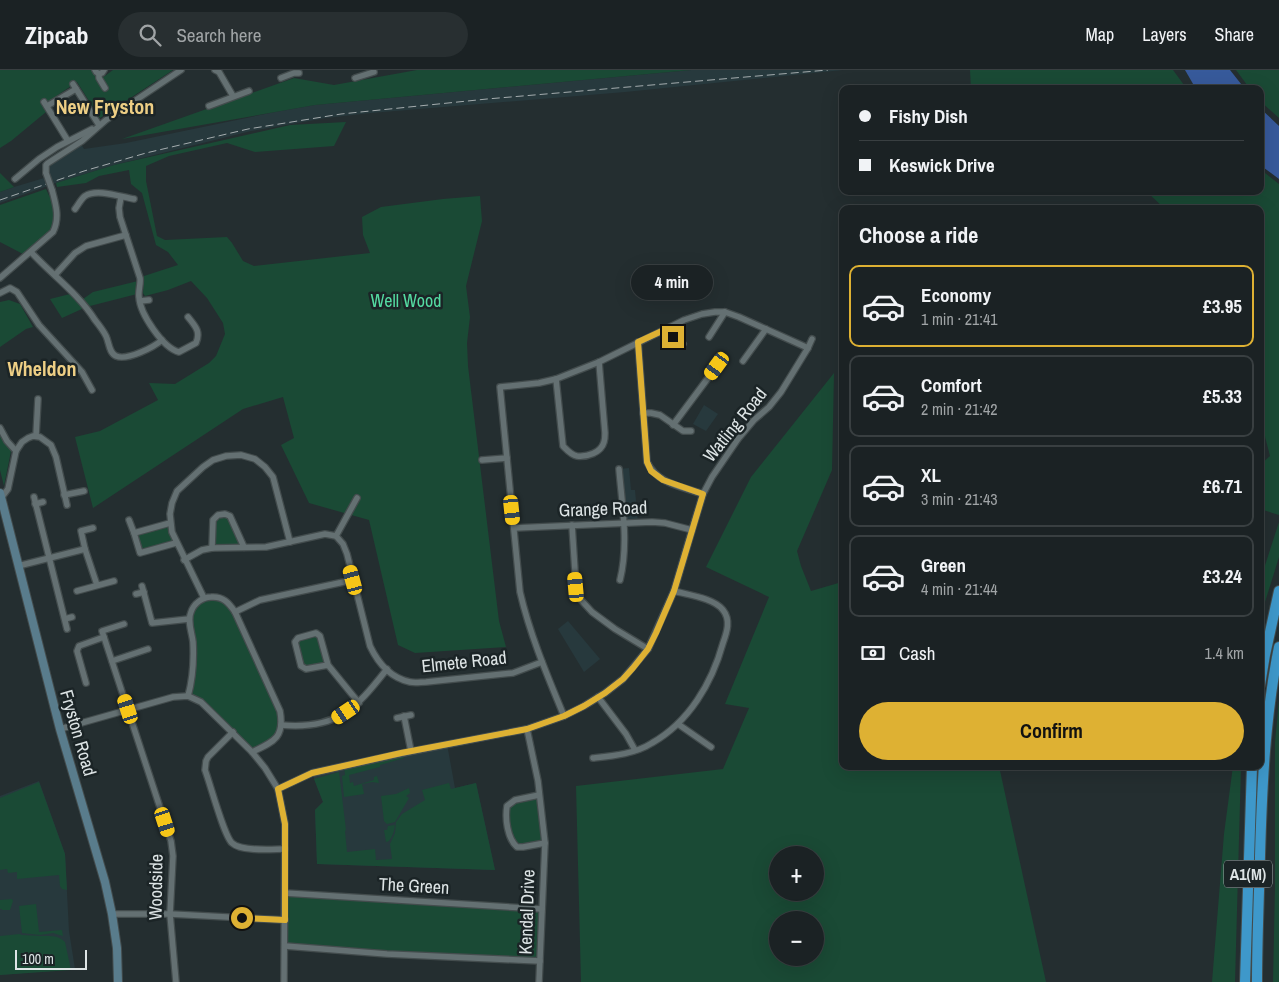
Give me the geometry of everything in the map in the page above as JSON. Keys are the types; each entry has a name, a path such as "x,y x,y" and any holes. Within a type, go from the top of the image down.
{"highway":[{"path":"1264,661 1279,591"},
{"name":"A1(M)","path":"1257,982 1266,738 1272,685 1279,647"},
{"name":"A1(M)","path":"1245,982 1252,770"}],"street":[{"path":"15,179 39,159 68,141 98,126 181,70"},
{"path":"355,78 381,70"},
{"path":"102,71 99,78 105,88"},
{"path":"220,71 233,96"},
{"path":"281,78 296,72"},
{"path":"68,141 46,104 75,86 98,126"},
{"path":"209,106 249,91"},
{"path":"0,278 53,232 56,227 56,204 46,172 46,165 82,141 98,126"},
{"path":"82,189 86,196"},
{"path":"75,210 86,196 93,193 134,199"},
{"path":"121,197 119,208 140,278 140,301 153,330 173,351 179,352 196,343 199,336 188,317"},
{"path":"55,276 75,253 86,246 126,235"},
{"path":"31,252 89,310 106,336 115,356 126,357 148,350 162,340"},
{"path":"0,293 10,288 17,292 40,325 82,372 92,390"},
{"path":"140,301 149,300"},
{"path":"564,716 525,615 520,592 500,387 556,379 599,362 684,320 715,312 725,312 739,317 808,348"},
{"path":"709,337 725,312"},
{"path":"743,361 766,329"},
{"path":"664,330 682,344"},
{"name":"Watling Road","path":"278,789 312,773 411,751 527,729 564,716 584,706 623,679 648,649 674,591 703,494 712,477 738,439 781,392 812,339"},
{"path":"638,342 647,462 651,471 663,480 703,494"},
{"path":"556,379 563,446 570,453 577,456 594,454 601,449 605,433 599,362"},
{"path":"673,425 717,366"},
{"path":"36,436 38,399"},
{"path":"643,413 660,415 683,431 691,431"},
{"path":"0,428 7,441 16,451"},
{"path":"1,495 8,488 16,451 22,442 36,436 51,445 56,457 66,505"},
{"path":"204,598 176,543 170,523 170,514 177,491 213,460 226,456 241,455 255,459 266,467 273,477 290,542"},
{"path":"482,460 507,458"},
{"path":"619,469 625,555 620,580"},
{"path":"64,495 84,491"},
{"name":"Fryston Road","path":"1,495 60,728 94,844 112,914 117,948 118,982"},
{"path":"184,560 202,550 212,548 266,547 325,534 336,536 357,498"},
{"path":"43,502 35,500 67,629"},
{"path":"212,548 213,520 218,515 225,514 230,516 244,547"},
{"path":"128,520 140,553 176,543"},
{"name":"Grange Road","path":"514,528 624,522 665,523 692,530"},
{"path":"134,533 170,523"},
{"path":"572,525 576,587 581,600 592,612 615,629 648,649"},
{"path":"93,528 81,530 97,585"},
{"name":"Elmete Road","path":"336,536 343,544 347,554 370,646 380,663 393,675 412,682 426,682 513,673 542,662"},
{"path":"18,566 85,549"},
{"path":"235,612 260,600 353,580"},
{"path":"77,591 114,581"},
{"path":"136,594 143,589 152,623 189,619"},
{"path":"593,758 613,756 651,744 678,724 710,680 728,627 727,619 723,610 710,600 674,591"},
{"path":"188,696 194,663 189,619 191,610 196,603 204,598 218,597 230,603 235,612 280,711 281,725 276,738 270,744 252,752"},
{"path":"65,620 72,617"},
{"path":"86,682 77,651 79,646 124,624"},
{"path":"328,665 306,670 301,666 295,642 298,638 316,633 320,636 328,665 359,702"},
{"name":"Woodside","path":"103,634 173,849 170,914 176,982"},
{"path":"112,661 148,649"},
{"path":"281,725 312,726 336,718 359,702 387,670"},
{"path":"60,728 173,697 188,696 201,702 252,752 278,789 285,824 284,982"},
{"path":"598,697 626,734 635,750"},
{"path":"397,718 408,716 411,751"},
{"path":"678,724 711,747"},
{"name":"Kendal Drive","path":"527,729 539,795 545,843 539,982"},
{"path":"232,732 208,757 205,765 226,833 232,843 241,847 285,849"},
{"name":"Kendal Drive","path":"539,795 515,800 507,806 506,815 512,842 517,847 545,843"},
{"name":"The Green","path":"285,893 542,908"},
{"path":"112,914 170,914 285,920"},
{"path":"285,946 387,954 540,960"}],"shaded area":[{"path":"691,70 843,70 625,92 326,118 251,131 114,165 0,203 0,192 51,176 48,169 50,166 81,144 84,149 126,143 315,105"},
{"path":"704,405 718,414 706,431 693,424"},
{"path":"629,468 631,490 635,490 638,522 624,522 619,469"},
{"path":"568,621 600,659 584,672 558,629"},
{"path":"447,744 455,788 476,783 495,870 317,864 315,810 323,802 312,773"},
{"path":"39,781 65,854 69,931 75,969 0,975 0,796"}],"green space":[{"path":"0,70 92,70 98,81 113,70 173,70 100,118 77,82 43,105 46,112 0,148"},
{"path":"417,70 691,70 315,105 122,139 294,78 334,85"},
{"path":"970,70 1173,70 1184,85 971,85"},
{"path":"1236,70 1279,70 1279,118 1264,105 1264,85 1247,85"},
{"name":"Well Wood","path":"346,122 334,146 255,152 227,143 169,156 146,166 146,181 157,236 165,240 227,237 243,261 254,266 370,253 363,235 362,217 381,207 480,196 482,221 466,286 470,317 467,343 468,366 499,621 506,647 415,653 398,645 369,520 309,503 281,445 294,438 283,397 243,409 93,508 75,437 100,431 158,400 149,383 175,384 209,363 216,356 225,334 223,323 207,298 191,281 145,296 143,293 144,276 178,265 168,252 156,245 142,193 131,184 129,170 99,176 86,183 57,187 56,183 114,165 290,125"},
{"path":"1264,172 1279,184 1279,515 1264,510 1264,461 1270,456 1264,433 1264,205 1161,205 1150,195 1264,195"},
{"path":"0,173 14,187 0,192"},
{"path":"46,189 53,204 53,222 49,231 23,254 0,242 0,205"},
{"path":"138,281 137,294 90,306 83,299 93,292"},
{"path":"70,294 84,308 62,318 50,299"},
{"path":"9,300 20,304 33,327 26,329 0,347 0,302"},
{"path":"834,373 832,470 797,551 811,591 839,583 839,770 1000,770 1046,982 581,982 576,786 723,769 749,708 725,704 769,597 706,567 751,477"},
{"path":"0,428 11,451 4,486 0,470"},
{"path":"218,515 230,516 244,547 212,548 213,520"},
{"path":"1279,522 1279,557 1264,605 1264,569"},
{"path":"170,523 176,543 140,553 134,533"},
{"path":"211,597 230,603 281,718 276,738 252,752 201,702 188,696 192,681 189,619 197,603"},
{"path":"316,633 328,665 306,669 301,666 295,642"},
{"path":"1279,700 1279,982 1273,982 1275,742"},
{"path":"403,755 404,758 380,765 380,767 349,775 350,783 353,782 354,786 374,780 374,777 377,776 379,783 362,784 364,794 344,797 342,776 345,775 344,766"},
{"path":"1232,770 1241,770 1235,982 1212,982 1224,834"},
{"path":"339,772 347,852 375,849 376,860 392,859 390,844 395,833 396,822 402,814 425,800 422,790 449,783 451,789 476,783 495,870 317,864 315,810 323,802 314,779"},
{"path":"39,782 65,854 67,890 62,889 60,886 59,875 17,879 17,872 8,873 7,869 0,870 0,798"},
{"path":"409,788 410,793 406,796 409,798 395,822 387,824 384,821 381,796 396,794"},
{"path":"539,795 545,843 523,847 511,842 507,806 515,800"},
{"path":"395,825 389,841 386,842 384,830 387,830 388,826"},
{"path":"285,893 542,909 540,961 285,946"},
{"path":"12,899 10,910 0,909 0,900"},
{"path":"36,904 39,932 62,930 63,936 53,933 40,935 22,933 19,906"},
{"path":"20,934 60,938 65,942 71,970 0,975 0,936"}],"water":[{"path":"1185,70 1230,70 1242,85 1194,85"},
{"path":"1264,112 1279,126 1279,179 1264,168"}],"railway":[{"path":"0,200 84,171 146,153 248,129 341,114 487,99 828,70"}],"district":[{"name":"New Fryston","path":"105,107"},
{"name":"Wheldon","path":"42,369"}],"route":[{"path":"242,918 285,920 285,824 278,789 312,773 401,753 527,729 551,721 584,706 605,693 623,679 648,649 674,591 703,494 663,480 651,471 647,462 638,342 664,330 673,337"}]}
